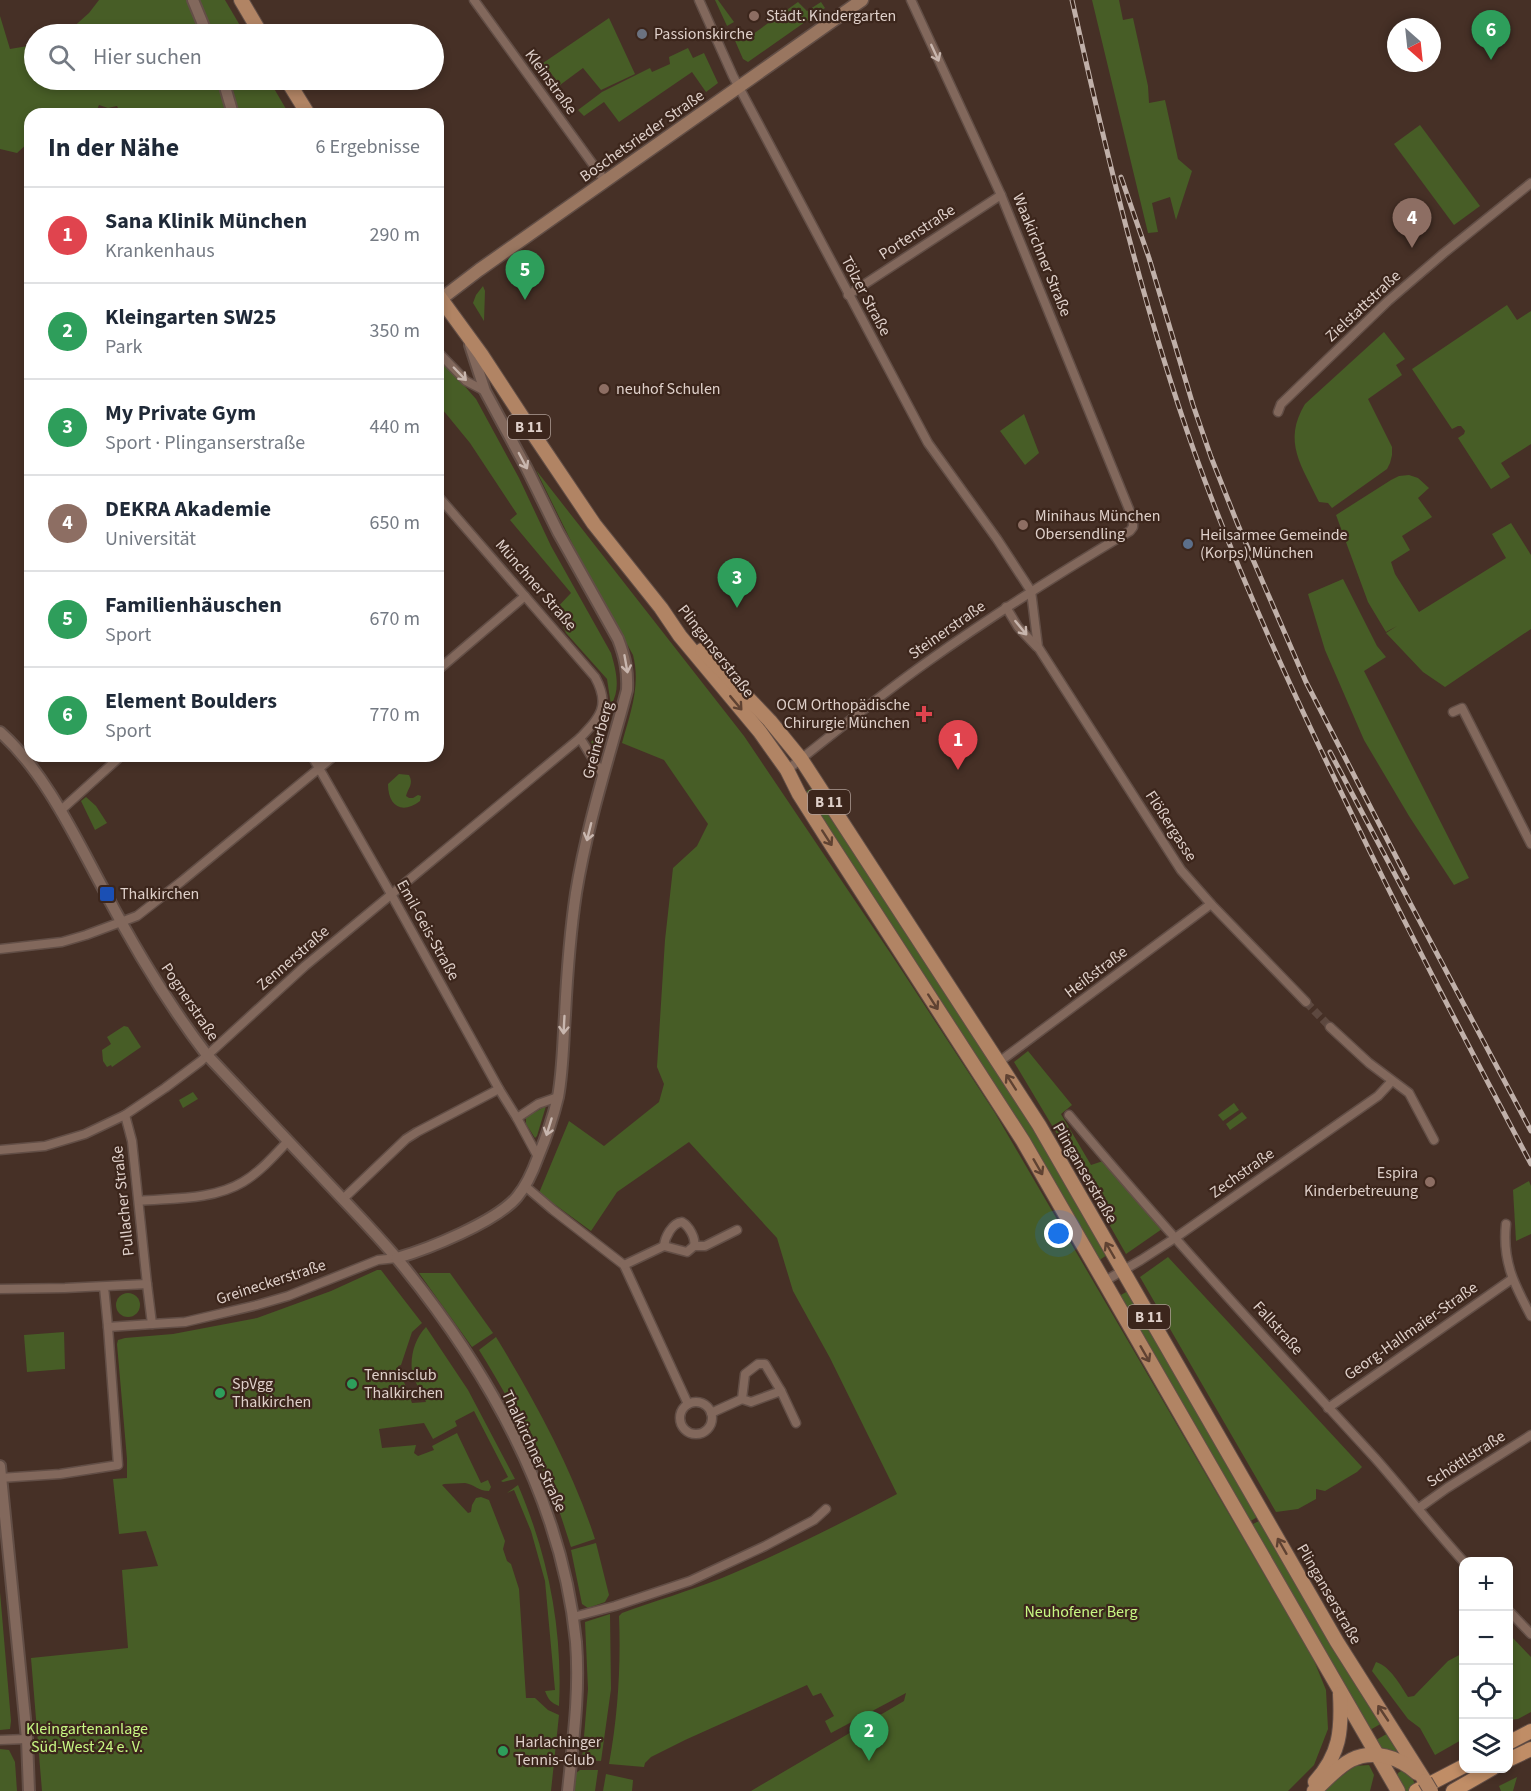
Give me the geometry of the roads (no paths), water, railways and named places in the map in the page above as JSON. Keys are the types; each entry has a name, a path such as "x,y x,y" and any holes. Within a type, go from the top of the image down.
{"highway":[{"path":"1513,1741 1531,1731"},
{"path":"1513,1759 1531,1749"},
{"path":"1424,1788 1459,1768"},
{"path":"1453,1791 1484,1773"}],"main road":[{"path":"241,0 255,24"},
{"name":"Boschetsrieder Straße","path":"444,294 862,0"},
{"path":"293,90 304,108"},
{"name":"Plinganserstraße","path":"444,304 594,524 661,608 680,636 760,732 787,770 825,835 1023,1141 1398,1791"},
{"name":"Plinganserstraße","path":"661,608 770,721 801,759 999,1062 1039,1125 1424,1788"},
{"name":"B 11","path":"1306,1791 1327,1767 1337,1748 1340,1726 1339,1689"},
{"path":"1314,1791 1352,1759 1377,1755 1411,1764"}],"street":[{"path":"193,0 203,24"},
{"name":"Kleinstraße","path":"474,0 605,181"},
{"name":"Tölzer Straße","path":"699,0 739,88 928,443 1031,591"},
{"name":"Waakirchner Straße","path":"911,0 1001,195 1133,519 1133,526"},
{"path":"226,90 231,108"},
{"name":"Zielstattstraße","path":"1278,412 1281,404 1388,301 1531,183"},
{"name":"Portenstraße","path":"849,295 1001,195"},
{"name":"Greinerberg","path":"397,1258 420,1251 490,1218 511,1203 525,1186 538,1157 558,1097 562,1070 576,894 603,775 627,690 628,672 618,639 558,532 485,391 464,330"},
{"path":"444,358 466,381 485,391"},
{"name":"Münchner Straße","path":"444,502 596,677 604,699"},
{"name":"Steinerstraße","path":"787,770 879,698 1006,607 1130,531 1133,526"},
{"name":"Flößergasse","path":"1031,591 1038,647"},
{"path":"444,665 525,596"},
{"name":"Flößergasse","path":"1006,607 1018,627 1038,647 1181,870 1306,1002"},
{"name":"Zennerstraße","path":"0,1150 36,1148 106,1126 125,1116 174,1082 305,966 580,738 597,721 602,712 604,699"},
{"path":"1454,712 1462,708 1531,844"},
{"name":"Pognerstraße","path":"0,732 24,758"},
{"path":"580,738 603,775"},
{"name":"Pognerstraße","path":"27,762 38,775 60,811 121,922 184,1025 207,1055 397,1258"},
{"path":"60,811 114,762"},
{"name":"Emil-Geis-Straße","path":"315,762 538,1157"},
{"path":"0,949 64,942 137,916 326,762"},
{"name":"Heißstraße","path":"999,1062 1211,904"},
{"path":"1330,1027 1369,1063 1409,1093 1434,1140"},
{"name":"Zechstraße","path":"1103,1282 1174,1238 1378,1096 1392,1081"},
{"path":"343,1199 406,1139 499,1089"},
{"path":"517,1118 538,1104 558,1097"},
{"name":"Fallstraße","path":"1069,1115 1174,1238 1419,1509 1434,1530 1459,1557"},
{"name":"Pullacher Straße","path":"125,1116 132,1140 152,1324"},
{"path":"139,1202 203,1195 233,1187 253,1175 288,1141"},
{"path":"525,1186 624,1265 688,1404"},
{"path":"664,1246 664,1241 674,1225 681,1222 686,1224 694,1240 694,1246"},
{"path":"1506,1224 1504,1239 1512,1279 1531,1316"},
{"path":"624,1265 664,1246 687,1252 694,1246 705,1246 737,1230"},
{"name":"Greineckerstraße","path":"108,1327 185,1322 234,1312 288,1296 378,1260 397,1258"},
{"name":"Thalkirchner Straße","path":"397,1258 467,1353 514,1436 548,1513 560,1552 573,1617 578,1682 568,1791"},
{"name":"Georg-Hallmaier-Straße","path":"1328,1408 1512,1279"},
{"path":"0,1289 147,1284"},
{"path":"0,1478 60,1474 118,1465 104,1287"},
{"path":"742,1399 745,1374 760,1363 766,1366 796,1423"},
{"path":"711,1413 742,1399 751,1402 781,1391"},
{"path":"688,1404 702,1404 711,1413 711,1422 707,1430 692,1434 683,1429 680,1419 682,1411 688,1404"},
{"name":"Schöttlstraße","path":"1419,1509 1455,1483 1531,1435"},
{"path":"0,1466 27,1739 29,1791"},
{"path":"573,1617 615,1606 690,1581 765,1546 813,1520 826,1509"},
{"path":"1510,1611 1531,1634"},
{"path":"0,1740 27,1739"}],"tunnel":[{"path":"1306,1002 1330,1027"}],"railway":[{"path":"1072,0 1112,171 1142,284 1175,396 1212,499 1250,594 1358,827 1421,954 1531,1164"},
{"path":"1121,177 1149,258 1193,405 1238,525 1306,682 1407,878"},
{"path":"1330,752 1531,1131"}],"place":[{"name":"Städt. Kindergarten","path":"754,16"},
{"name":"Passionskirche","path":"642,34"},
{"name":"Element Boulders","path":"1491,60"},
{"name":"DEKRA Akademie","path":"1412,248"},
{"name":"Familienhäuschen","path":"525,300"},
{"name":"neuhof Schulen","path":"604,389"},
{"name":"Minihaus München Obersendling","path":"1023,525"},
{"name":"Heilsarmee Gemeinde (Korps) München","path":"1188,544"},
{"name":"My Private Gym","path":"737,608"},
{"name":"OCM Orthopädische Chirurgie München","path":"924,714"},
{"name":"Sana Klinik München","path":"958,770"},
{"name":"Thalkirchen","path":"107,894"},
{"name":"Espira Kinderbetreuung","path":"1430,1182"},
{"name":"Tennisclub Thalkirchen","path":"352,1384"},
{"name":"SpVgg Thalkirchen","path":"220,1393"},
{"name":"Harlachinger Tennis-Club","path":"503,1751"},
{"name":"Kleingarten SW25","path":"869,1761"}],"park label":[{"name":"Neuhofener Berg","path":"1081,1612"},
{"name":"Kleingartenanlage Süd-West 24 e. V.","path":"87,1738"}]}
